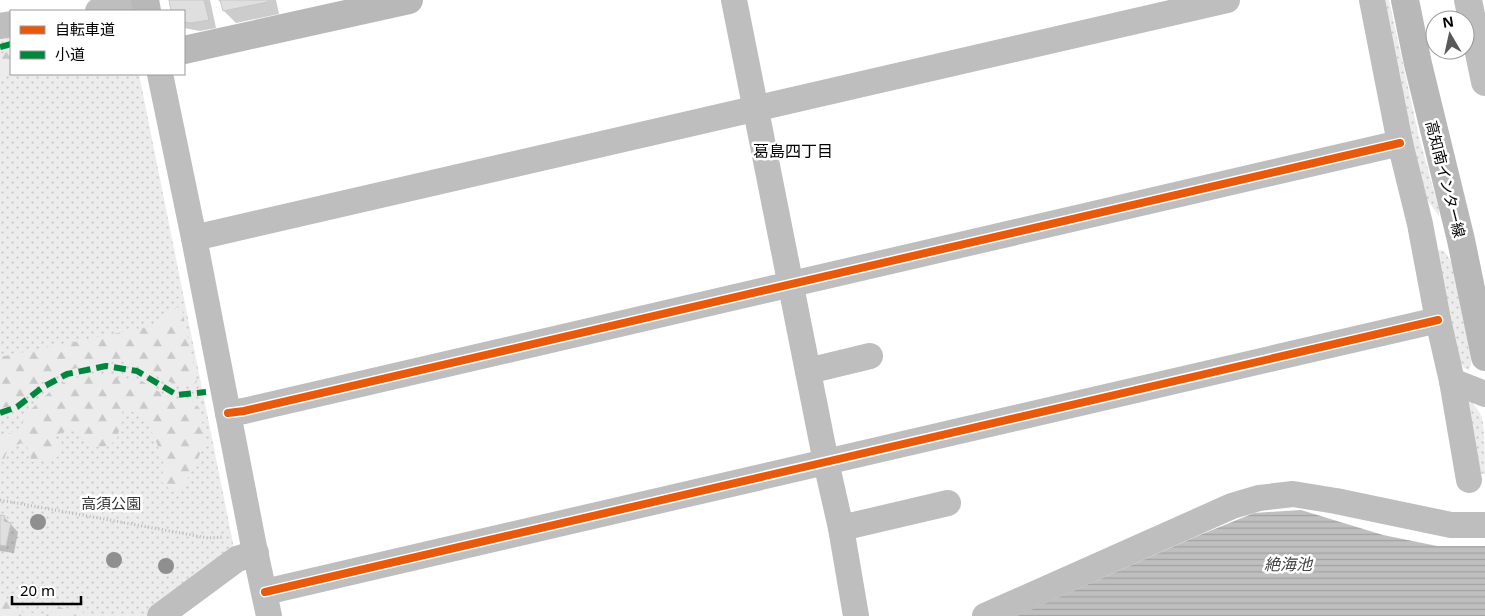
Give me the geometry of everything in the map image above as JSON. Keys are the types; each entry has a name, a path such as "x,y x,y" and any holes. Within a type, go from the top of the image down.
{"highway":[{"path":"1468,0 1485,82"}],"main road":[{"path":"185,50 408,0"},
{"name":"高知南インター線","path":"1405,0 1418,64 1461,240 1485,358"}],"street":[{"path":"734,0 826,462 841,528 856,616"},
{"path":"194,238 1227,0"},
{"path":"1372,0 1400,142 1420,224 1438,320 1452,381 1469,480"},
{"path":"106,10 146,5"},
{"path":"160,75 267,604 826,462 1438,320"},
{"path":"228,413 1400,142"},
{"path":"1420,224 1461,240"},
{"path":"808,371 870,356"},
{"path":"1452,381 1485,394"},
{"path":"985,616 1232,506 1258,498 1293,494 1451,525 1485,525"},
{"path":"841,528 948,503"},
{"path":"160,616 237,559 256,552"}],"path":[{"path":"0,500 208,538 226,537"}],"green space":[{"path":"1383,0 1389,0 1419,137 1439,209 1439,216 1422,193"},
{"name":"高須公園","path":"10,36 10,75 139,75 235,553 148,616 0,616 0,38"},
{"path":"10,51 10,75 0,77 0,54"},
{"path":"1438,250 1444,251 1452,263 1471,360 1469,370 1464,368 1455,352 1437,255"},
{"path":"177,307 182,310 197,382 192,386 184,386 168,381 129,362 100,363 83,366 57,375 42,382 15,404 0,408 0,357 157,325 166,314"},
{"path":"96,373 116,378 138,379 173,400 193,402 200,409 205,440 182,489 173,492 162,482 163,462 150,428 138,414 130,411 122,411 123,418 116,441 101,448 85,441 74,430 63,432 53,437 62,443 58,457 46,461 31,462 30,450 22,443 8,448 3,462 0,463 0,435 8,434 22,427 25,415 56,386"},
{"path":"1467,401 1471,401 1482,418 1485,474 1481,474"},
{"path":"0,597 9,603 16,612 51,614 54,604 64,609 82,610 84,616 0,616"}],"water":[{"name":"絶海池","path":"1301,510 1383,535 1437,546 1485,546 1485,616 1016,616 1254,513"}],"building":[{"path":"169,0 204,0 209,20 185,22 185,10 171,10"},
{"path":"220,0 268,0 268,2 223,11"},
{"path":"0,515 5,516 4,521 11,523 6,546 0,545"}],"marked path":[{"path":"0,47 10,44"},
{"path":"0,413 17,407 43,387 67,374 106,366 137,371 177,395 206,392"}],"cycle path":[{"path":"228,413 244,411 1400,143"},
{"path":"265,592 1438,320"}],"district":[{"name":"葛島四丁目","path":"793,151"}]}
